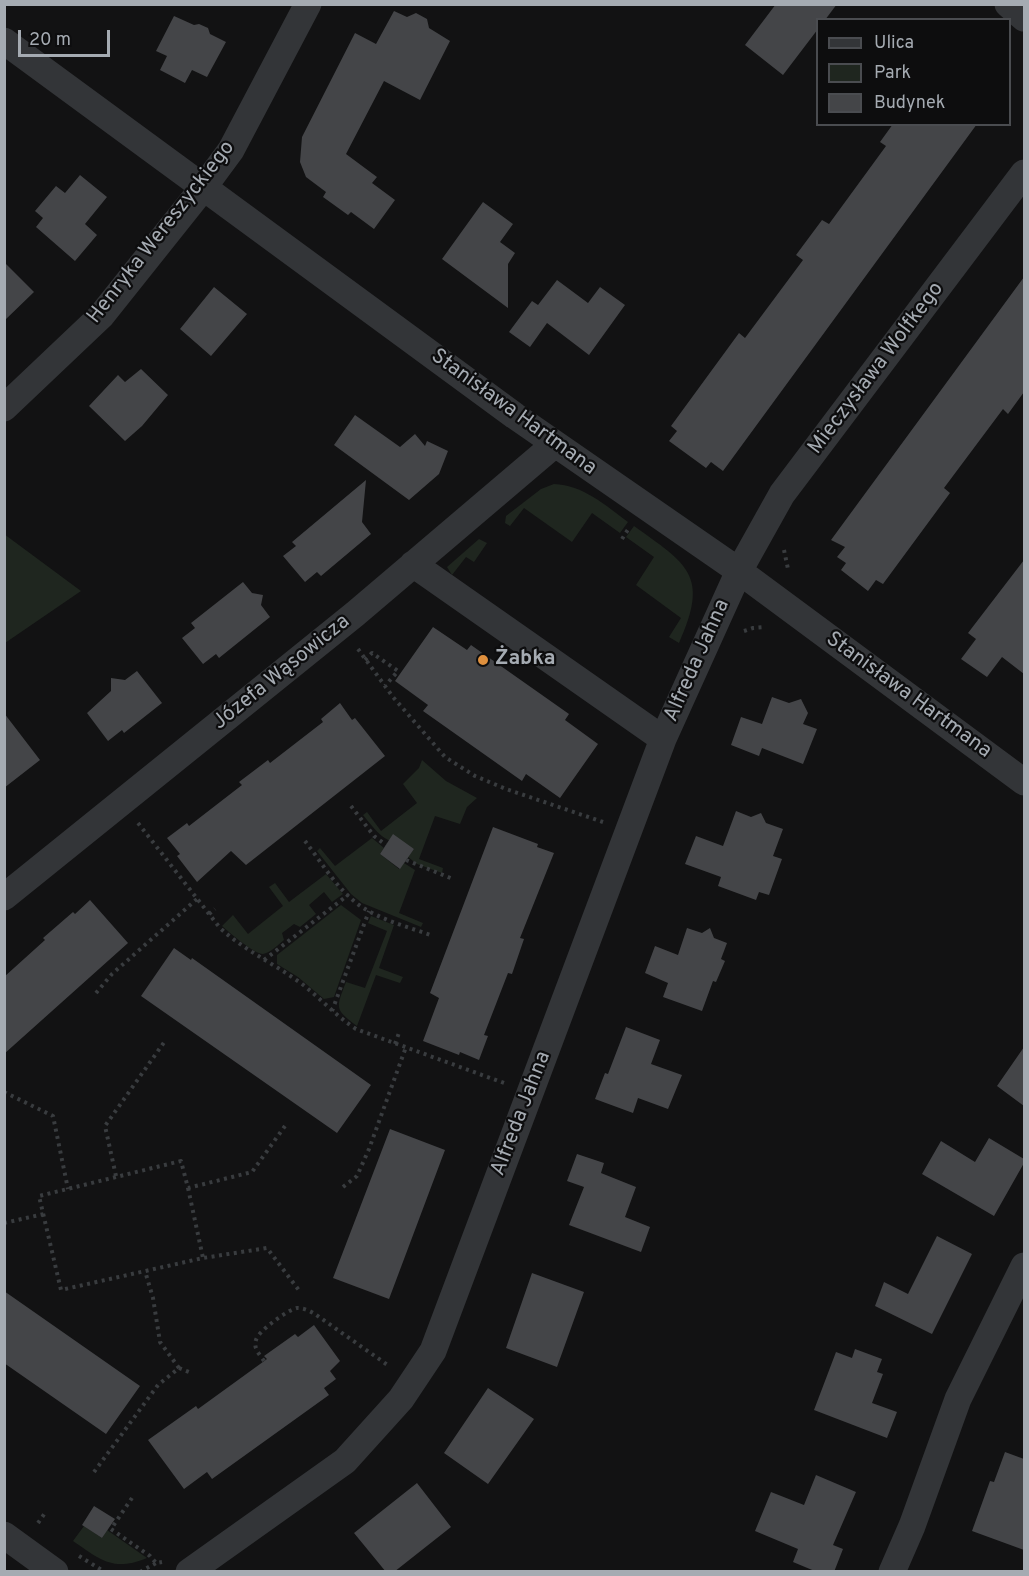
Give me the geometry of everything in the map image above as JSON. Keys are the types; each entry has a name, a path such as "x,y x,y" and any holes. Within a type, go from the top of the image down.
{"street":[{"name":"Henryka Wereszyckiego","path":"4,408 101,316 203,188 231,150 308,4"},
{"path":"1008,4 1024,18"},
{"name":"Stanisława Hartmana","path":"4,41 555,444 739,571 1024,782"},
{"name":"Mieczysława Wolfkego","path":"739,571 782,494 1024,173"},
{"name":"Józefa Wąsowicza","path":"4,897 355,614 555,444"},
{"path":"413,564 663,739"},
{"name":"Alfreda Jahna","path":"180,1565 345,1461 401,1399 433,1351 663,739 739,571"},
{"path":"892,1572 912,1526 958,1399 1024,1266"},
{"path":"4,1535 55,1572"}],"path":[{"path":"786,545 784,552 789,574"},
{"path":"357,638 358,650 365,660 445,758 475,776 605,823 612,820"},
{"path":"365,660 372,653 398,670 385,686"},
{"path":"351,806 374,836 386,845"},
{"path":"133,817 209,914 236,943 302,984 356,1029 505,1083"},
{"path":"305,841 348,895 369,911 433,936"},
{"path":"406,860 453,879"},
{"path":"264,960 348,895"},
{"path":"96,993 112,974 197,899"},
{"path":"209,914 215,909"},
{"path":"332,1011 369,911"},
{"path":"395,1044 400,1030"},
{"path":"116,1177 105,1126 165,1041"},
{"path":"343,1187 357,1176 406,1047"},
{"path":"4,1092 53,1116 68,1189"},
{"path":"188,1188 252,1172 285,1126"},
{"path":"203,1258 181,1161 39,1196 61,1290 203,1258 267,1248 301,1293"},
{"path":"4,1223 44,1214"},
{"path":"145,1271 153,1298 160,1342 179,1368 189,1372"},
{"path":"264,1361 256,1349 255,1340 260,1332 295,1308 306,1309 315,1314 395,1370"},
{"path":"94,1472 158,1386 179,1368"},
{"path":"132,1498 111,1529 150,1556 160,1568"},
{"path":"36,1526 45,1514"},
{"path":"140,1572 156,1563 180,1565"}],"green space":[{"path":"554,484 565,485 584,492 628,522 620,533 592,513 572,542 524,508 510,526 505,523 506,516 541,489"},
{"path":"634,526 668,551 688,573 692,586 692,601 679,643 669,637 681,618 636,585 654,557 626,537"},
{"path":"4,534 81,591 5,643 4,643"},
{"path":"479,539 487,543 474,562 466,557 452,575 447,567"},
{"path":"422,760 446,781 477,798 467,807 460,824 435,816 419,859 443,868 442,873 417,864 408,857 414,849 385,838 363,815 367,812 381,831 417,803 403,784 419,768"},
{"path":"372,838 384,848 380,854 399,869 404,863 415,870 399,913 423,923 421,927 362,903 351,894 317,851 320,848 335,866"},
{"path":"326,874 343,894 332,902 324,892 309,905 316,914 300,927 294,924 282,933 284,940 269,952 259,953 222,926 233,915 248,934 283,906 269,887 275,883 289,902"},
{"path":"341,905 361,920 334,997 324,999 298,977 277,964 277,955"},
{"path":"371,916 394,925 379,968 403,977 400,983 376,975 357,1026 344,1016 339,1003 346,982 365,988 387,931 368,923"},
{"path":"84,1526 102,1538 107,1530 147,1558 116,1564 100,1558 73,1541"}],"building":[{"path":"776,4 837,4 826,18 816,18 816,32 783,75 745,45"},
{"path":"394,11 407,17 416,13 427,19 429,28 450,41 420,100 384,81 346,154 377,177 372,183 395,200 374,229 351,212 348,215 323,197 326,192 306,177 300,162 302,137 355,33 376,44"},
{"path":"174,16 194,25 199,24 208,28 210,34 226,42 207,77 192,70 185,83 160,70 167,56 156,51"},
{"path":"892,126 976,126 723,471 711,462 706,468 669,441 677,431 671,426 739,333 745,338 803,260 796,255 822,220 829,224 886,146 880,142"},
{"path":"80,175 107,197 85,224 97,235 75,261 36,227 43,218 35,211 56,186 65,193"},
{"path":"483,202 513,224 500,242 515,253 508,264 508,308 442,259"},
{"path":"4,262 34,292 4,321"},
{"path":"1024,277 1024,392 1008,414 1003,409 944,488 950,493 883,584 876,580 868,591 841,570 846,563 837,557 845,547 831,540"},
{"path":"557,280 588,303 600,287 625,305 589,355 547,323 530,347 509,332 532,301 538,305"},
{"path":"214,287 247,314 211,356 180,329"},
{"path":"141,369 168,395 142,426 125,441 89,406 118,375 125,382"},
{"path":"355,415 400,447 415,434 425,446 427,441 448,451 439,474 409,500 334,445"},
{"path":"366,480 362,522 371,534 321,576 317,572 305,582 283,556 296,546 292,542"},
{"path":"1024,560 1024,674 1002,657 987,677 961,659 976,639 968,633"},
{"path":"243,582 252,593 263,595 261,605 270,617 219,658 216,654 203,664 182,638 195,628 191,623"},
{"path":"433,627 467,650 471,645 569,714 565,720 598,744 560,798 526,774 522,781 423,711 428,705 395,681"},
{"path":"137,671 162,703 124,733 122,730 108,741 87,713 111,691 111,678 125,680"},
{"path":"772,697 789,703 801,699 808,713 803,724 817,729 803,764 762,748 759,756 731,745 741,717 762,724"},
{"path":"340,703 352,720 355,718 385,756 246,865 231,851 197,882 177,856 180,854 167,838 187,823 189,826 242,785 239,782 268,760 270,763 323,722 321,719"},
{"path":"4,713 40,760 4,788"},
{"path":"736,811 751,817 761,813 766,823 783,829 773,856 782,859 769,895 759,892 756,900 718,886 721,877 685,864 696,836 723,846"},
{"path":"493,827 538,844 537,847 554,853 520,938 524,939 512,974 508,973 484,1035 488,1036 479,1060 423,1041 439,998 430,993"},
{"path":"393,834 414,849 400,869 380,854"},
{"path":"90,900 128,943 4,1054 4,977 45,940 43,938"},
{"path":"687,928 702,933 710,928 714,938 727,943 721,959 725,961 716,982 713,981 702,1011 663,997 668,983 645,973 655,946 678,955"},
{"path":"174,948 191,960 192,958 371,1085 337,1133 141,996"},
{"path":"626,1027 660,1040 651,1064 682,1075 668,1109 638,1098 633,1113 595,1099 605,1073 608,1074"},
{"path":"1024,1047 1024,1106 997,1086"},
{"path":"390,1129 445,1150 389,1299 333,1278"},
{"path":"989,1138 1024,1159 1024,1163 994,1216 922,1174 941,1141 975,1162"},
{"path":"577,1154 604,1163 601,1173 636,1187 625,1217 650,1227 641,1252 569,1225 584,1187 567,1181"},
{"path":"937,1236 972,1254 932,1334 875,1306 884,1282 908,1294"},
{"path":"532,1273 584,1292 557,1367 506,1348"},
{"path":"4,1291 140,1386 106,1434 4,1363"},
{"path":"314,1325 340,1361 330,1371 336,1379 324,1388 329,1395 212,1479 207,1472 184,1489 148,1440 196,1406 198,1409 267,1359 264,1356 295,1334 298,1337"},
{"path":"855,1349 882,1359 877,1372 883,1374 872,1403 897,1412 887,1438 814,1410 836,1352 852,1358"},
{"path":"488,1388 534,1419 488,1484 444,1453"},
{"path":"1005,1452 1024,1459 1024,1550 972,1531 990,1481 994,1482"},
{"path":"816,1475 856,1492 833,1545 843,1549 834,1572 817,1572 793,1562 798,1549 755,1531 771,1492 804,1505"},
{"path":"417,1483 451,1527 394,1572 386,1572 354,1533"},
{"path":"94,1506 115,1519 102,1538 82,1525"}],"place":[{"name":"Żabka","path":"483,660"}]}
